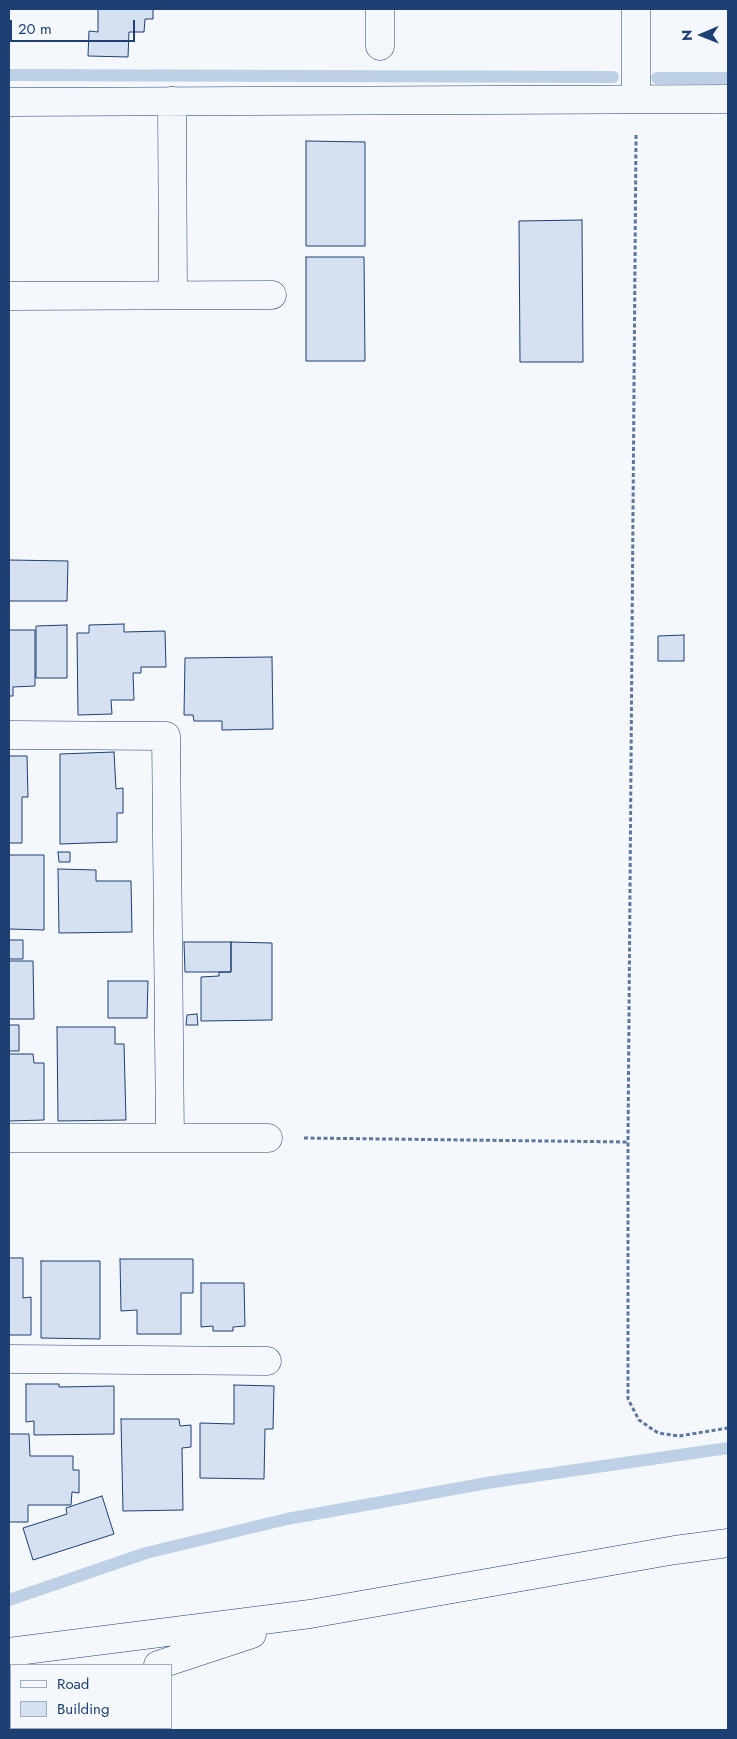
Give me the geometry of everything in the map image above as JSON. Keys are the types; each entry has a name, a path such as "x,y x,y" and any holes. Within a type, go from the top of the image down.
{"street":[{"path":"380,9 380,46"},
{"path":"636,9 636,99"},
{"path":"9,102 728,99"},
{"path":"172,102 173,295"},
{"path":"9,296 272,295"},
{"path":"9,735 166,736 170,1138"},
{"path":"9,1138 268,1138"},
{"path":"9,1359 266,1361"},
{"path":"9,1652 310,1614 675,1550 728,1543"},
{"path":"161,1664 310,1614"}],"path":[{"path":"636,99 628,1142 628,1399 639,1420 658,1432 679,1436 728,1428"},
{"path":"268,1138 628,1142"}],"building":[{"path":"98,9 153,9 153,19 145,19 144,32 129,32 128,57 88,56 89,31 98,32"},
{"path":"306,141 365,142 365,246 306,246"},
{"path":"582,220 583,362 520,362 519,221"},
{"path":"306,257 364,257 365,361 306,361"},
{"path":"9,560 68,561 67,601 9,601"},
{"path":"124,624 124,632 165,631 166,667 141,667 141,673 133,673 134,700 111,700 112,714 78,715 77,633 89,633 89,625"},
{"path":"67,625 67,678 36,678 36,626"},
{"path":"9,630 35,630 35,686 13,687 13,696 9,696"},
{"path":"684,635 684,661 658,661 658,636"},
{"path":"272,657 273,729 222,730 222,721 194,721 193,715 184,715 185,658"},
{"path":"114,752 116,789 123,788 123,813 117,813 117,842 60,844 60,754"},
{"path":"9,756 27,756 28,797 22,797 22,843 9,843"},
{"path":"58,852 70,852 70,862 59,862"},
{"path":"9,855 44,855 44,930 9,929"},
{"path":"58,869 96,870 96,881 131,881 132,932 59,933"},
{"path":"9,940 23,940 23,959 9,959"},
{"path":"184,942 231,942 231,972 185,972"},
{"path":"231,942 272,943 272,1020 201,1021 201,977 219,976 219,972 231,972"},
{"path":"9,961 33,961 34,1019 9,1019"},
{"path":"108,981 148,981 147,1018 108,1018"},
{"path":"197,1014 198,1025 186,1025 187,1015"},
{"path":"9,1025 19,1025 19,1051 9,1051"},
{"path":"57,1027 115,1027 115,1044 124,1044 126,1120 58,1121"},
{"path":"9,1054 33,1054 34,1063 44,1063 44,1120 9,1121"},
{"path":"9,1258 23,1258 23,1298 31,1297 31,1335 9,1335"},
{"path":"120,1259 193,1259 193,1293 181,1293 181,1334 137,1334 137,1310 121,1311"},
{"path":"41,1261 100,1261 100,1339 41,1338"},
{"path":"201,1283 244,1283 245,1326 233,1327 233,1331 213,1331 213,1326 201,1327"},
{"path":"26,1384 59,1384 59,1387 114,1386 114,1434 34,1435 34,1421 26,1422"},
{"path":"234,1385 274,1386 273,1429 265,1429 264,1479 200,1478 200,1423 234,1424"},
{"path":"121,1419 179,1419 180,1426 191,1425 191,1447 182,1448 183,1510 123,1511"},
{"path":"9,1434 29,1434 30,1456 73,1456 73,1470 79,1470 79,1493 72,1492 71,1505 28,1505 28,1522 9,1522"},
{"path":"102,1496 114,1534 33,1560 23,1528 67,1514 66,1508"}],"waterway":[{"path":"9,75 613,77"},
{"path":"657,78 728,78"},
{"path":"9,1600 146,1553 287,1519 493,1482 728,1448"}]}
